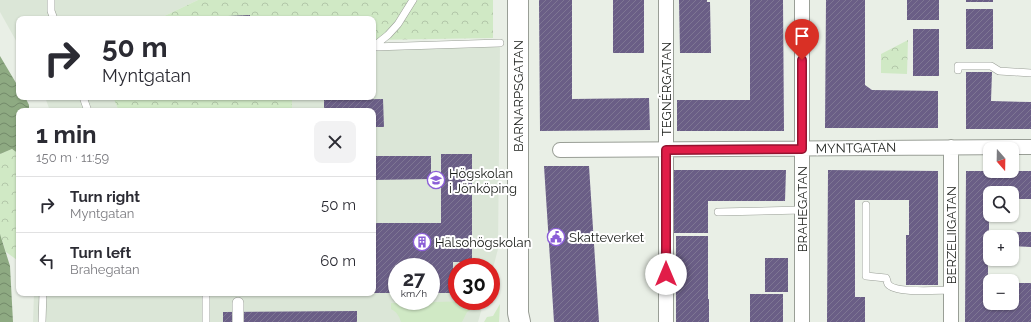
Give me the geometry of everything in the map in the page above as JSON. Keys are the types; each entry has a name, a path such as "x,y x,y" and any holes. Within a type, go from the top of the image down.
{"main road":[{"name":"BARNARPSGATAN","path":"518,0 518,319"}],"street":[{"name":"TEGNÉRGATAN","path":"666,0 666,322"},
{"name":"BRAHEGATAN","path":"802,0 802,322"},
{"name":"BERZELIIGATAN","path":"951,322 952,147"},
{"name":"MYNTGATAN","path":"560,150 1031,147"},
{"path":"238,303 238,322"}],"lane":[{"path":"51,0 51,11 53,16"},
{"path":"376,45 398,24 413,0"},
{"path":"376,47 500,43"},
{"path":"958,70 958,66 991,66 999,71 1031,73"},
{"path":"866,205 866,276 886,278 889,285 905,291 951,290"},
{"path":"718,212 802,210"},
{"path":"42,322 43,296"},
{"path":"206,296 206,322"}],"shaded area":[{"path":"0,0 198,0 164,16 16,16 16,41 0,12"},
{"name":"Högskolan i Jönköping","path":"500,43 498,249 496,258 448,258 448,310 481,310 478,322 33,322 34,296 376,296 376,108 49,108 46,100 376,100 376,47"}],"green space":[{"path":"198,0 493,0 493,38 376,40 376,16 164,16"},
{"path":"908,40 907,74 881,73 881,54"},
{"path":"114,100 292,100 292,108 118,108"},
{"path":"12,149 16,152 16,259 6,252 0,234 0,154"},
{"path":"440,302 448,302 448,310 470,310 467,312 462,322 401,322 398,314 393,310 440,310"},
{"path":"496,310 500,310 499,322 484,322 487,317 493,316"}],"water":[{"path":"0,56 16,83 16,100 26,100 29,108 16,108 16,152 12,149 0,154"},
{"path":"0,234 10,266 13,322 0,322"}],"building":[{"path":"539,0 572,0 572,99 649,98 650,130 540,131"},
{"path":"613,0 644,0 644,53 613,53"},
{"path":"679,0 707,0 707,2 710,2 711,53 680,53"},
{"path":"750,0 783,0 784,131 677,131 677,100 750,100"},
{"path":"826,0 865,0 865,85 872,90 938,91 938,128 825,128"},
{"path":"907,0 939,0 939,20 907,20"},
{"path":"966,0 993,0 993,2 966,2"},
{"path":"966,9 993,9 993,49 966,49"},
{"path":"250,15 250,16 228,16"},
{"path":"913,29 939,29 939,76 913,76"},
{"path":"966,72 992,72 991,101 1031,102 1031,129 966,129"},
{"path":"383,99 384,127 376,127 376,108 324,108 324,100"},
{"name":"Hälsohögskolan","path":"441,154 472,154 472,258 448,258 448,293 440,293 440,258 388,258 388,293 376,293 376,223 441,223"},
{"path":"376,156 431,156 431,179 376,180"},
{"path":"544,166 589,166 599,322 554,322"},
{"path":"674,170 786,170 785,201 708,201 708,233 674,233"},
{"path":"828,170 938,171 938,285 906,285 906,235 909,235 909,200 855,200 855,297 865,297 865,322 827,322"},
{"path":"966,171 983,171 983,178 1019,178 1019,171 1031,171 1031,199 1019,199 1019,186 983,186 983,222 989,222 989,230 983,230 983,266 988,266 988,274 983,274 983,310 1019,310 1019,283 1031,283 1031,322 965,322"},
{"path":"1019,232 1031,232 1031,247 1019,246"},
{"path":"676,236 708,236 709,322 676,322"},
{"path":"765,258 788,258 788,292 765,292"},
{"path":"750,294 783,294 783,322 750,322"},
{"path":"357,311 357,322 223,322 223,312"}],"place":[{"name":"Högskolan i Jönköping","path":"436,180"},
{"name":"Skatteverket","path":"556,237"},
{"name":"Hälsohögskolan","path":"422,242"}],"route":[{"path":"666,274 666,150 802,149 802,60"}]}
